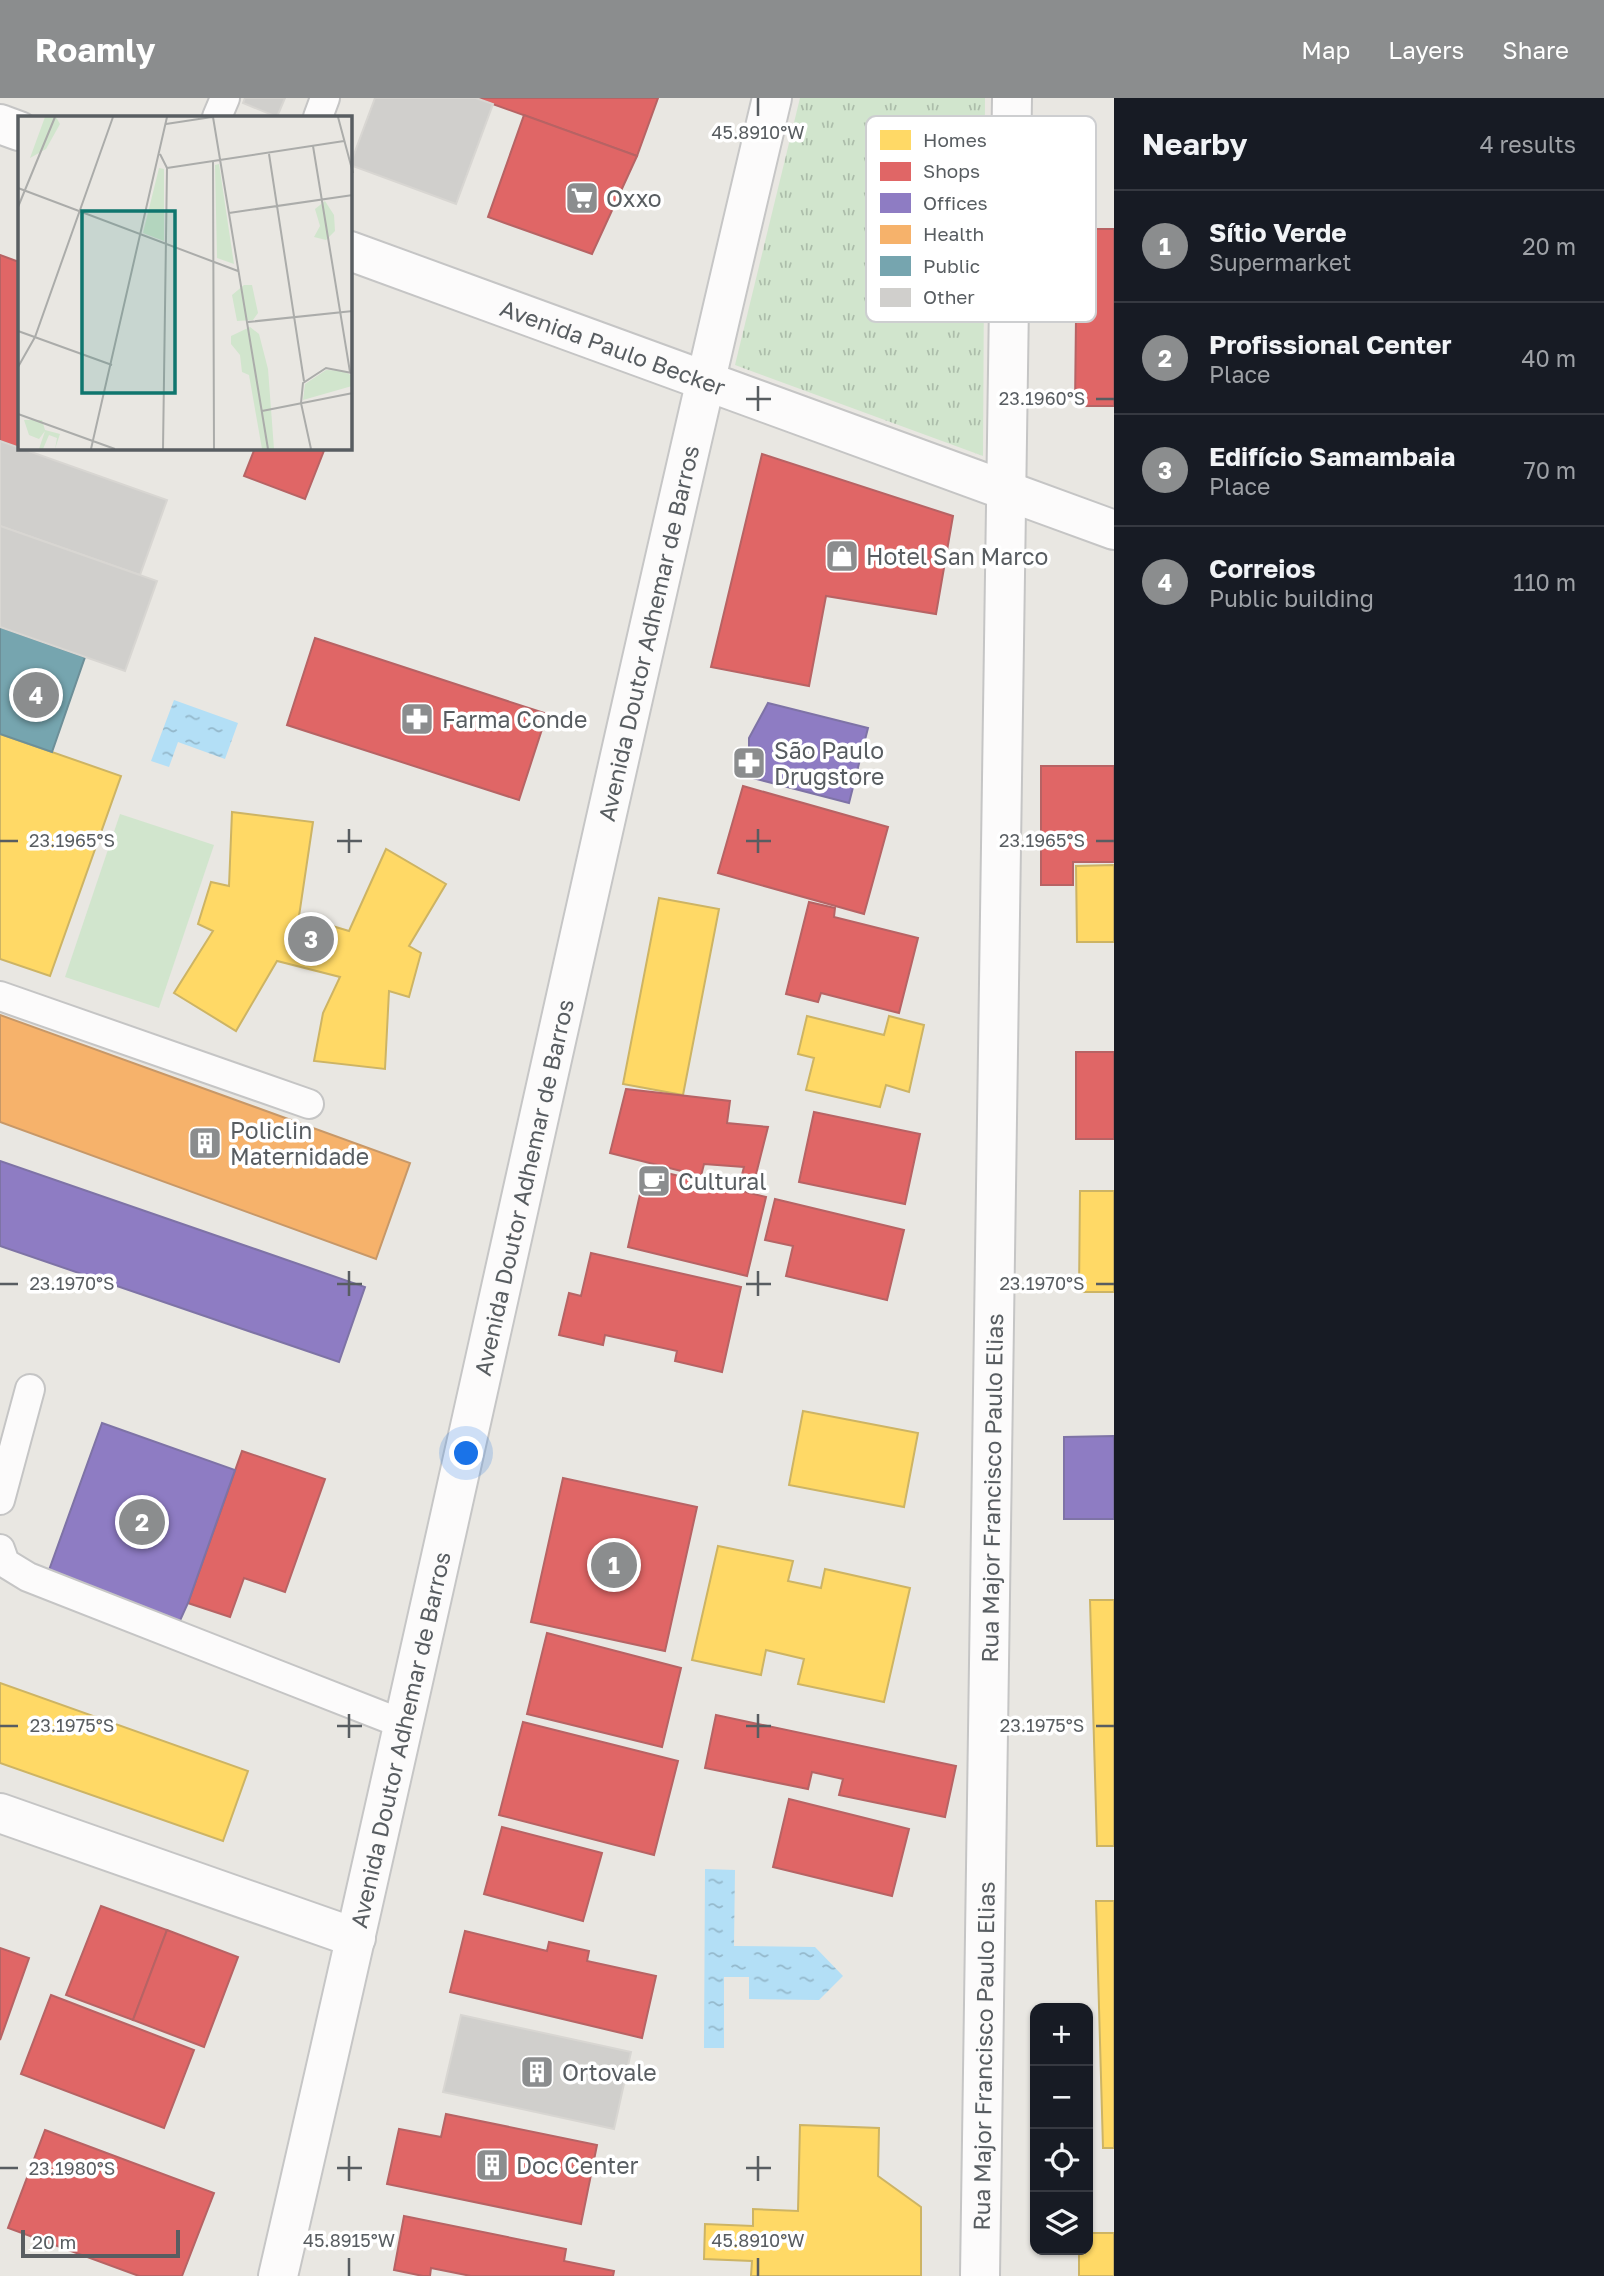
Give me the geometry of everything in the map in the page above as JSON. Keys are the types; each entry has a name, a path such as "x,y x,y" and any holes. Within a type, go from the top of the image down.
{"street":[{"name":"Avenida Doutor Adhemar de Barros","path":"278,2276 704,379 772,98"},
{"name":"Rua Major Francisco Paulo Elias","path":"1012,98 1012,116"},
{"path":"0,124 18,131"},
{"name":"Avenida Paulo Becker","path":"352,252 1114,530"},
{"name":"Rua Major Francisco Paulo Elias","path":"980,2276 1009,322"},
{"path":"0,1813 356,1938"}],"lane":[{"path":"217,116 225,98"},
{"path":"317,116 325,98"},
{"path":"0,996 309,1104"},
{"path":"0,1500 30,1389"},
{"path":"0,1549 5,1563 28,1577 403,1724"}],"green space":[{"path":"800,98 985,98 985,116 866,116 866,322 984,322 983,456 735,365"},
{"path":"120,814 214,845 159,1008 65,977"}],"water":[{"path":"174,700 238,723 225,759 178,742 169,767 151,761"},
{"path":"705,1869 735,1870 734,1946 815,1947 843,1976 819,2000 749,1999 749,1977 724,1977 724,2048 704,2048"}],"building: Homes":[{"path":"0,734 121,776 50,976 0,959"},
{"path":"232,812 313,822 299,916 349,931 386,849 446,884 409,946 421,953 409,997 389,991 385,1069 314,1061 323,1013 340,977 277,961 236,1031 174,993 213,931 198,924 211,882 229,886"},
{"path":"1114,865 1114,942 1077,942 1076,866"},
{"path":"659,898 719,909 683,1095 623,1084"},
{"path":"807,1016 884,1035 889,1016 924,1025 909,1092 886,1085 880,1107 806,1090 814,1058 798,1054"},
{"path":"1080,1191 1114,1191 1114,1292 1079,1292"},
{"path":"803,1411 918,1433 904,1507 789,1485"},
{"path":"718,1546 793,1561 788,1581 821,1588 825,1569 910,1588 884,1702 798,1684 804,1659 766,1650 761,1675 692,1660"},
{"path":"1090,1600 1114,1600 1114,1846 1097,1846"},
{"path":"0,1683 248,1771 223,1841 0,1763"},
{"path":"1096,1901 1114,1901 1114,2148 1103,2148"},
{"path":"800,2125 879,2128 878,2176 921,2207 921,2276 751,2276 752,2261 704,2259 705,2224 753,2226 753,2209 798,2211"},
{"path":"1093,2233 1114,2233 1114,2276 1079,2276 1079,2255 1093,2255"}],"building: Shops":[{"path":"476,98 658,98 637,156"},
{"path":"524,115 637,156 592,254 488,217"},
{"path":"1096,229 1114,229 1114,406 1075,406 1076,322 1096,322"},
{"path":"0,255 18,262 18,448 0,441"},
{"path":"254,450 324,450 305,499 244,476"},
{"name":"Hotel San Marco","path":"762,454 953,516 936,614 826,596 809,686 711,667"},
{"name":"Farma Conde","path":"315,638 547,714 519,800 287,725"},
{"path":"1041,766 1114,766 1114,862 1073,862 1073,885 1041,885"},
{"path":"743,786 888,827 864,914 718,873"},
{"path":"809,902 835,908 834,917 918,938 899,1013 821,993 818,1002 786,994"},
{"path":"1076,1052 1114,1052 1114,1139 1076,1139"},
{"path":"626,1089 730,1101 727,1123 768,1127 752,1190 739,1186 744,1167 704,1164 701,1176 610,1153"},
{"path":"814,1112 920,1134 905,1204 799,1182"},
{"path":"646,1168 766,1197 747,1276 628,1247"},
{"path":"775,1199 904,1230 887,1300 786,1276 793,1246 765,1240"},
{"path":"591,1253 741,1287 722,1372 675,1361 677,1351 605,1335 603,1345 559,1335 569,1293 581,1296"},
{"path":"242,1451 325,1479 285,1592 244,1578 230,1617 188,1603"},
{"path":"563,1478 697,1507 665,1651 531,1622"},
{"path":"547,1633 681,1668 662,1747 527,1714"},
{"path":"716,1715 956,1766 945,1817 839,1795 843,1779 812,1772 808,1789 705,1768"},
{"path":"523,1722 678,1761 654,1855 499,1815"},
{"path":"789,1799 909,1829 892,1896 773,1867"},
{"path":"502,1827 602,1853 583,1921 484,1894"},
{"path":"101,1906 167,1930 133,2020 66,1995"},
{"path":"167,1930 238,1957 204,2047 133,2020"},
{"path":"465,1931 547,1951 549,1942 589,1951 587,1961 656,1976 642,2038 450,1992"},
{"path":"0,1948 29,1958 0,2040"},
{"path":"51,1995 194,2050 164,2128 21,2074"},
{"name":"Doc Center","path":"446,2114 597,2145 581,2224 387,2184 399,2129 441,2137"},
{"path":"45,2130 214,2193 182,2276 139,2276 8,2228"},
{"path":"404,2216 566,2249 564,2261 614,2271 613,2276 471,2276 431,2268 430,2276 423,2276 394,2270"}],"building: Offices":[{"path":"768,703 868,728 849,803 749,777 749,738"},
{"path":"0,1161 365,1287 339,1362 0,1246"},
{"path":"102,1423 235,1470 178,1625 48,1573"},
{"path":"1114,1436 1114,1519 1064,1519 1064,1437"}],"building: Health":[{"name":"Policlin Maternidade","path":"0,1015 410,1163 376,1259 0,1122"}],"building: Public":[{"path":"0,627 85,657 52,752 0,734"}],"building: Other":[{"path":"245,98 285,98 277,116 243,103"},
{"path":"375,98 476,98 493,104 456,204 352,166"},
{"path":"0,441 18,447 18,450 25,450 167,500 140,575 0,526"},
{"path":"0,526 157,581 125,671 0,627"},
{"name":"Ortovale","path":"461,2015 631,2052 614,2129 443,2092"}],"place":[{"name":"Oxxo","path":"582,198"},
{"name":"Hotel San Marco","path":"842,556"},
{"name":"Correios","path":"36,695"},
{"name":"Farma Conde","path":"417,719"},
{"name":"São Paulo Drugstore","path":"749,763"},
{"name":"Edifício Samambaia","path":"311,939"},
{"name":"Policlin Maternidade","path":"205,1143"},
{"name":"Cultural","path":"654,1181"},
{"name":"Profissional Center","path":"142,1522"},
{"name":"Sítio Verde","path":"614,1565"},
{"name":"Ortovale","path":"537,2072"},
{"name":"Doc Center","path":"492,2165"}]}
